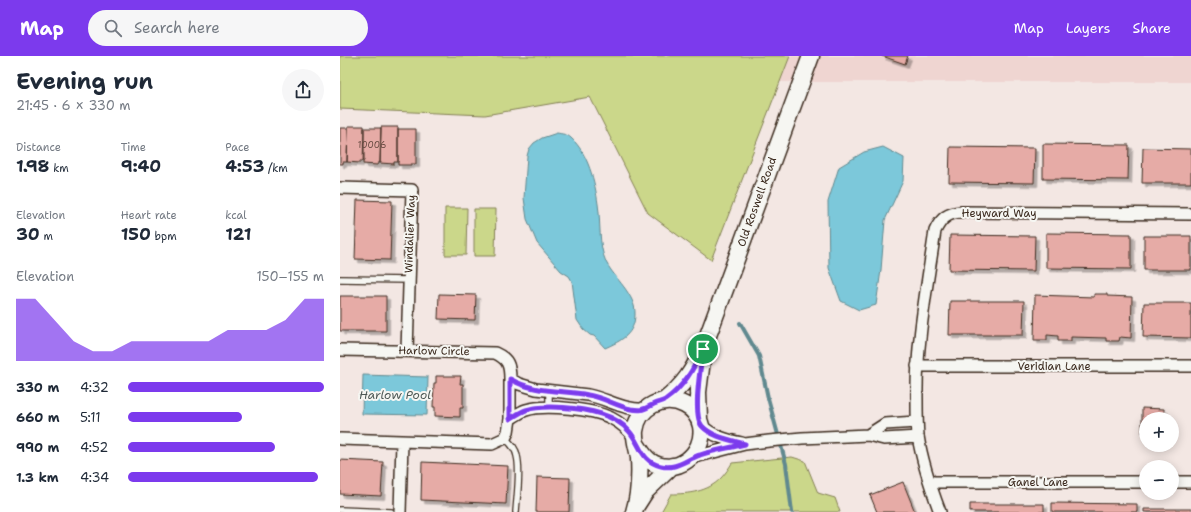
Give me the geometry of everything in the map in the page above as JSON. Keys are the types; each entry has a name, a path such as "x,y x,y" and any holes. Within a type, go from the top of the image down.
{"street":[{"name":"Old Roswell Road","path":"646,409 655,403 664,401 686,381 703,349 811,56"},
{"name":"Windalier Way","path":"340,188 412,190 407,351"},
{"name":"Heyward Way","path":"940,512 930,482 918,436 917,422 917,366 920,336 936,231 939,223 945,216 961,212 1191,214"},
{"name":"Old Roswell Road","path":"691,458 701,443 702,434 698,392 703,349"},
{"name":"Harlow Circle","path":"340,350 495,353 502,356 506,361 510,372 510,419 508,432 505,438"},
{"name":"Veridian Lane","path":"917,366 1191,366"},
{"path":"510,379 527,387 588,395 598,397 626,408 646,409"},
{"path":"664,401 672,400 681,403 694,412 700,422 716,435 745,444"},
{"path":"510,419 526,410 549,408 587,411 601,414 612,418 629,430 643,455 651,462 661,466 682,464 691,458 745,444 802,438 868,435 884,439 918,436"},
{"path":"635,509 639,475 635,432 637,423 646,409"},
{"path":"868,435 884,424 917,422"},
{"path":"340,439 492,444 505,438"},
{"path":"400,512 402,442"},
{"path":"635,509 645,492 672,466"},
{"name":"Ganel Lane","path":"930,482 1139,482"},
{"path":"1179,482 1191,482"}],"lane":[{"path":"340,279 409,280"},
{"path":"549,391 549,408"},
{"path":"505,438 514,448 517,455 516,512"},
{"path":"340,510 391,512"}],"shaded area":[{"path":"340,56 1191,56 1191,82 798,82 340,79"}],"green space":[{"path":"340,56 790,56 711,260 648,213 590,97 485,115 340,109"},
{"path":"445,208 467,208 466,255 445,255"},
{"path":"474,209 496,209 495,256 474,256"},
{"path":"792,457 805,461 818,493 835,498 840,512 661,512 671,494 691,493 716,483 732,463"}],"water":[{"path":"557,133 566,135 577,144 590,168 597,195 603,255 606,262 628,293 634,307 634,321 630,332 616,343 605,348 594,336 590,335 583,329 577,320 572,281 569,276 561,271 537,243 527,219 524,198 527,156 529,149 534,143 542,138"},
{"path":"883,147 904,158 903,181 885,220 881,270 876,305 859,310 841,301 829,268 828,202 839,167 864,152"},
{"name":"Harlow Pool","path":"363,375 428,377 427,415 362,414"}],"building":[{"path":"882,56 908,56 905,64"},
{"path":"348,126 364,126 364,161 360,161 360,163 347,162"},
{"path":"381,127 398,127 398,162 394,162 394,164 380,163"},
{"path":"340,128 348,128 347,162 343,162 343,164 340,164"},
{"path":"364,128 381,128 380,163 377,165 363,164"},
{"path":"398,129 416,129 416,164 398,165"},
{"path":"1043,144 1129,145 1128,180 1043,179"},
{"path":"950,147 1035,148 1034,183 949,182"},
{"path":"1143,148 1191,149 1191,183 1142,183"},
{"path":"357,200 392,201 390,260 355,259"},
{"path":"1046,233 1131,234 1131,269 1046,268"},
{"path":"950,235 1035,236 1034,271 949,270"},
{"path":"1144,236 1191,236 1191,270 1144,270"},
{"path":"439,294 476,295 475,320 438,319"},
{"path":"1094,294 1132,297 1131,338 1120,337 1119,341 1106,341 1106,338 1071,337 1071,341 1058,341 1058,336 1047,335 1047,340 1034,340 1035,295 1094,297"},
{"path":"340,296 386,296 386,331 340,331"},
{"path":"950,301 1024,301 1023,335 949,335"},
{"path":"1144,303 1191,303 1191,338 1143,337"},
{"path":"436,376 461,376 460,384 463,384 463,408 460,408 460,417 435,416 435,407 433,407 434,383 436,383"},
{"path":"1142,408 1164,409 1164,412 1142,412"},
{"path":"340,460 383,462 381,496 340,494"},
{"path":"422,462 508,466 506,504 421,500"},
{"path":"537,477 570,478 569,512 536,512"},
{"path":"903,482 915,512 877,512 870,495"},
{"path":"1052,503 1137,504 1137,512 1052,512"},
{"path":"970,504 1044,504 1044,512 970,512"},
{"path":"1144,509 1191,509 1191,512 1144,512"}],"waterway":[{"path":"740,323 759,356 768,398 786,464 792,512"}],"route":[{"path":"703,349 698,392 699,420 701,425 706,430 725,439 745,444 701,454 682,464 661,466 651,462 643,455 637,445 636,440 629,430 612,418 601,414 567,408 534,408 517,414 510,419 510,379 519,384 536,389 588,395 598,397 626,408 646,409 655,403 664,401 686,381 703,349"}]}
